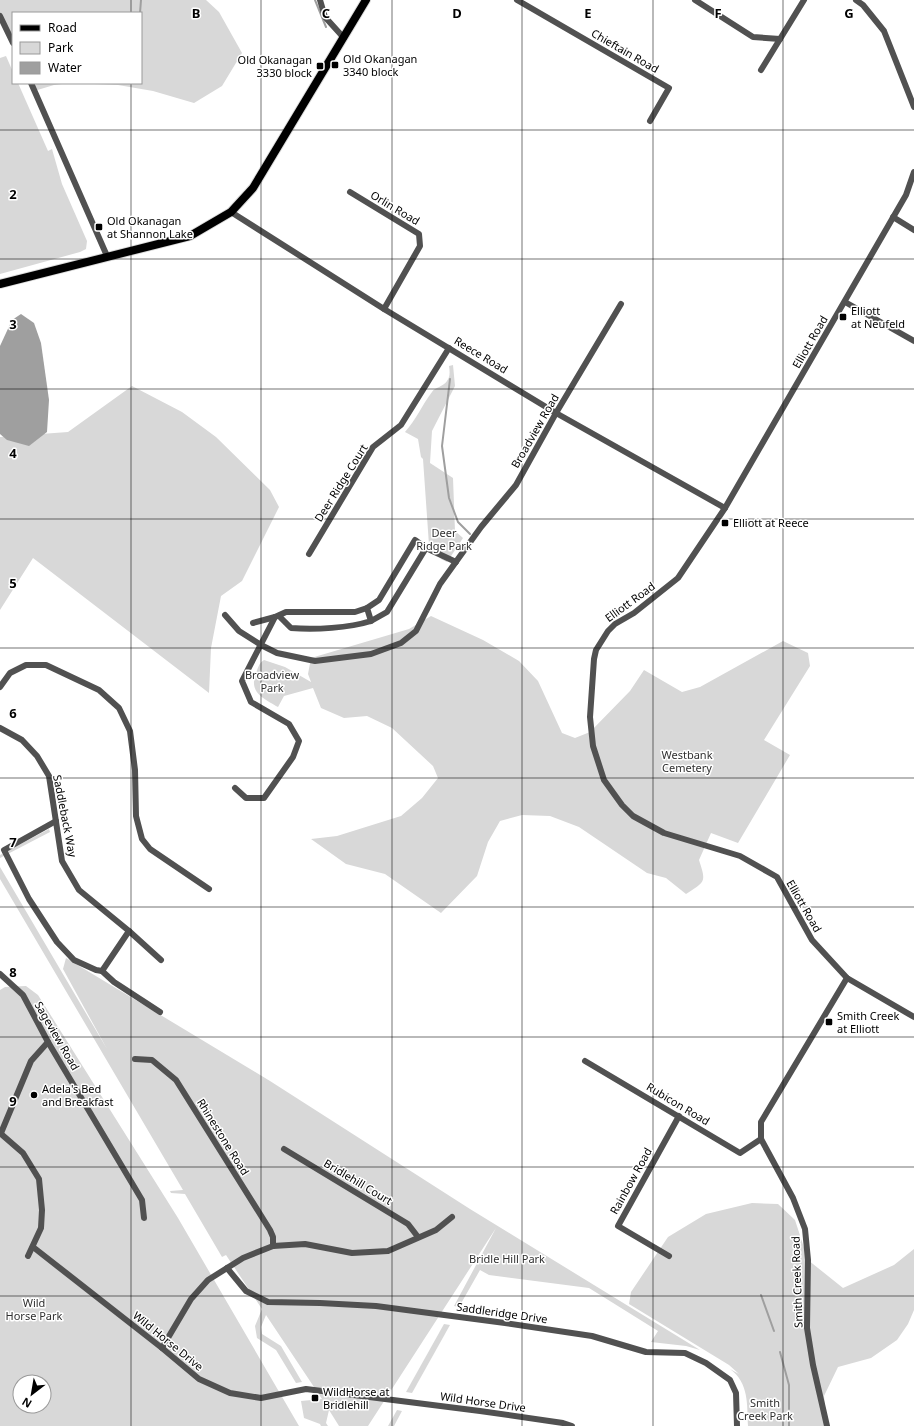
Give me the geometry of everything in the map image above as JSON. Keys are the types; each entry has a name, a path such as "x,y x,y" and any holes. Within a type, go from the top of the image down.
{"main road":[{"path":"0,284 190,236 231,212 253,188 366,0"}],"street":[{"path":"320,0 325,17 344,38"},
{"name":"Chieftain Road","path":"518,0 669,88 650,121"},
{"path":"695,0 753,37 780,39"},
{"path":"761,70 804,0"},
{"path":"856,0 863,5 884,31 914,107"},
{"path":"0,16 12,41"},
{"path":"30,84 107,256"},
{"name":"Elliott Road","path":"914,172 906,195 725,508 678,578 634,613 615,624 608,631 596,650 594,658 590,717 593,746 604,780 622,805 636,818 664,833 740,856 776,877 812,940 847,978 914,1017"},
{"name":"Orlin Road","path":"350,192 419,234 420,246 384,309"},
{"name":"Reece Road","path":"231,212 384,309 556,413 725,508"},
{"path":"893,217 914,230"},
{"path":"845,302 914,341"},
{"name":"Broadview Road","path":"225,615 239,631 261,645 277,653 315,661 371,654 401,643 416,631 440,584 481,527 516,485 556,413 621,304"},
{"name":"Deer Ridge Court","path":"309,554 373,447 401,425 449,348"},
{"path":"253,623 286,612 355,612 368,608 379,600 414,540 426,548 456,562"},
{"path":"277,616 291,628 305,629 359,625 371,621 387,612 426,548"},
{"path":"368,608 371,621"},
{"path":"236,788 246,798 264,798 293,758 299,741 289,724 250,702 242,681 277,616"},
{"path":"0,687 10,673 26,665 46,665 100,690 119,708 130,731 135,770 136,816 142,839 150,850 209,889"},
{"name":"Saddleback Way","path":"0,728 22,740 38,756 49,776 62,861 79,890 129,931 161,960"},
{"path":"56,821 4,850 29,899 57,942 74,960 96,970 102,971 114,982 160,1012"},
{"path":"102,971 129,931"},
{"name":"Sageview Road","path":"0,974 23,995 48,1042 142,1200 144,1218"},
{"path":"761,1139 761,1122 847,978"},
{"path":"28,1256 41,1228 42,1210 39,1180 23,1153 0,1133 31,1060 48,1042"},
{"name":"Rhinestone Road","path":"135,1058 152,1060 176,1080 270,1230 273,1246"},
{"name":"Rubicon Road","path":"585,1061 740,1153 761,1139"},
{"name":"Rainbow Road","path":"669,1256 618,1226 679,1116"},
{"name":"Smith Creek Road","path":"761,1139 793,1198 805,1229 808,1260 807,1328 813,1365 827,1426"},
{"name":"Bridlehill Court","path":"284,1149 408,1224 418,1237"},
{"path":"162,1348 191,1299 208,1280 243,1258 273,1246 305,1244 352,1253 388,1251 436,1230 452,1217"},
{"name":"Wild Horse Drive","path":"33,1247 162,1348 199,1379 230,1393 262,1398 306,1389 480,1411 564,1423 572,1426"},
{"name":"Saddleridge Drive","path":"226,1268 246,1291 268,1302 320,1303 384,1307 592,1336 646,1352 685,1353 706,1363 730,1380 736,1393 737,1426"}],"green space":[{"path":"0,0 206,0 219,12 242,53 222,86 194,103 153,91 118,85 94,84 142,84 142,12 12,12 12,46 0,21"},
{"path":"6,56 12,70 12,84 18,84 48,151 52,149 62,184 87,241 86,249 80,252 0,274 0,58"},
{"path":"30,84 62,84 54,85 34,91"},
{"name":"Deer Ridge Park","path":"453,365 455,386 432,431 430,463 453,478 455,531 463,538 447,562 441,559 429,545 423,459 421,457 418,439 405,432 433,390 443,385 447,381 450,374 449,366"},
{"path":"132,386 182,412 216,437 270,490 279,507 242,581 221,596 211,648 209,693 33,558 0,610 0,437 68,432"},
{"path":"431,616 483,640 519,661 538,681 562,733 575,738 590,732 630,691 644,670 682,692 700,687 783,641 808,653 810,666 764,740 790,755 738,843 711,833 699,860 703,873 703,880 686,894 666,878 647,873 579,827 550,816 522,815 500,821 488,842 477,876 441,913 385,874 346,864 311,839 337,836 401,816 422,798 438,778 433,766 392,728 367,716 344,718 321,708 313,688 284,696 278,707 263,698 254,686 257,669 264,660 285,667 311,682 308,674 311,658 409,629"},
{"path":"49,829 50,832 0,858 0,855"},
{"name":"Bridle Hill Park","path":"0,867 107,1049 63,969 66,958 270,1081 470,1209 700,1350 686,1346 651,1342 658,1331 589,1288 489,1275 480,1270 459,1307 454,1306 496,1228 368,1426 339,1426 329,1410 326,1423 328,1426 321,1426 320,1424 304,1418 301,1401 322,1399 266,1315 261,1327 262,1334 281,1346 302,1382 296,1383 276,1350 257,1338 255,1326 262,1309 226,1255 222,1257 185,1194 171,1193 170,1191 183,1190 0,879"},
{"name":"Wild Horse Park","path":"26,986 38,995 178,1218 299,1426 0,1426 0,990 5,987"},
{"name":"Smith Creek Park","path":"752,1203 778,1204 795,1220 808,1260 843,1288 894,1265 914,1249 914,1310 908,1324 897,1340 871,1358 838,1367 824,1396 827,1426 748,1426 747,1402 744,1387 741,1381 730,1369 739,1374 729,1365 629,1304 631,1292 668,1237 706,1214"},
{"path":"444,1324 450,1325 412,1393 406,1392"},
{"path":"397,1410 402,1411 394,1426 388,1426"}],"water":[{"path":"21,314 34,323 41,343 49,400 47,432 29,446 7,440 0,434 0,346 12,320"}],"waterway":[{"path":"140,12 141,0"},
{"path":"315,0 326,27"},
{"path":"450,379 442,446 449,498 458,522 470,534"},
{"path":"761,1295 774,1331"},
{"path":"780,1352 789,1385 789,1409"},
{"path":"789,1415 789,1426"}],"place":[{"name":"Old Okanagan 3340 block","path":"335,65"},
{"name":"Old Okanagan 3330 block","path":"320,66"},
{"name":"Old Okanagan at Shannon Lake","path":"99,227"},
{"name":"Elliott at Neufeld","path":"843,317"},
{"name":"Elliott at Reece","path":"725,523"},
{"name":"Smith Creek at Elliott","path":"829,1022"},
{"name":"Adela's Bed and Breakfast","path":"34,1095"},
{"name":"WildHorse at Bridlehill","path":"315,1398"}],"park label":[{"name":"Broadview Park","path":"272,681"},
{"name":"Westbank Cemetery","path":"687,761"}]}
